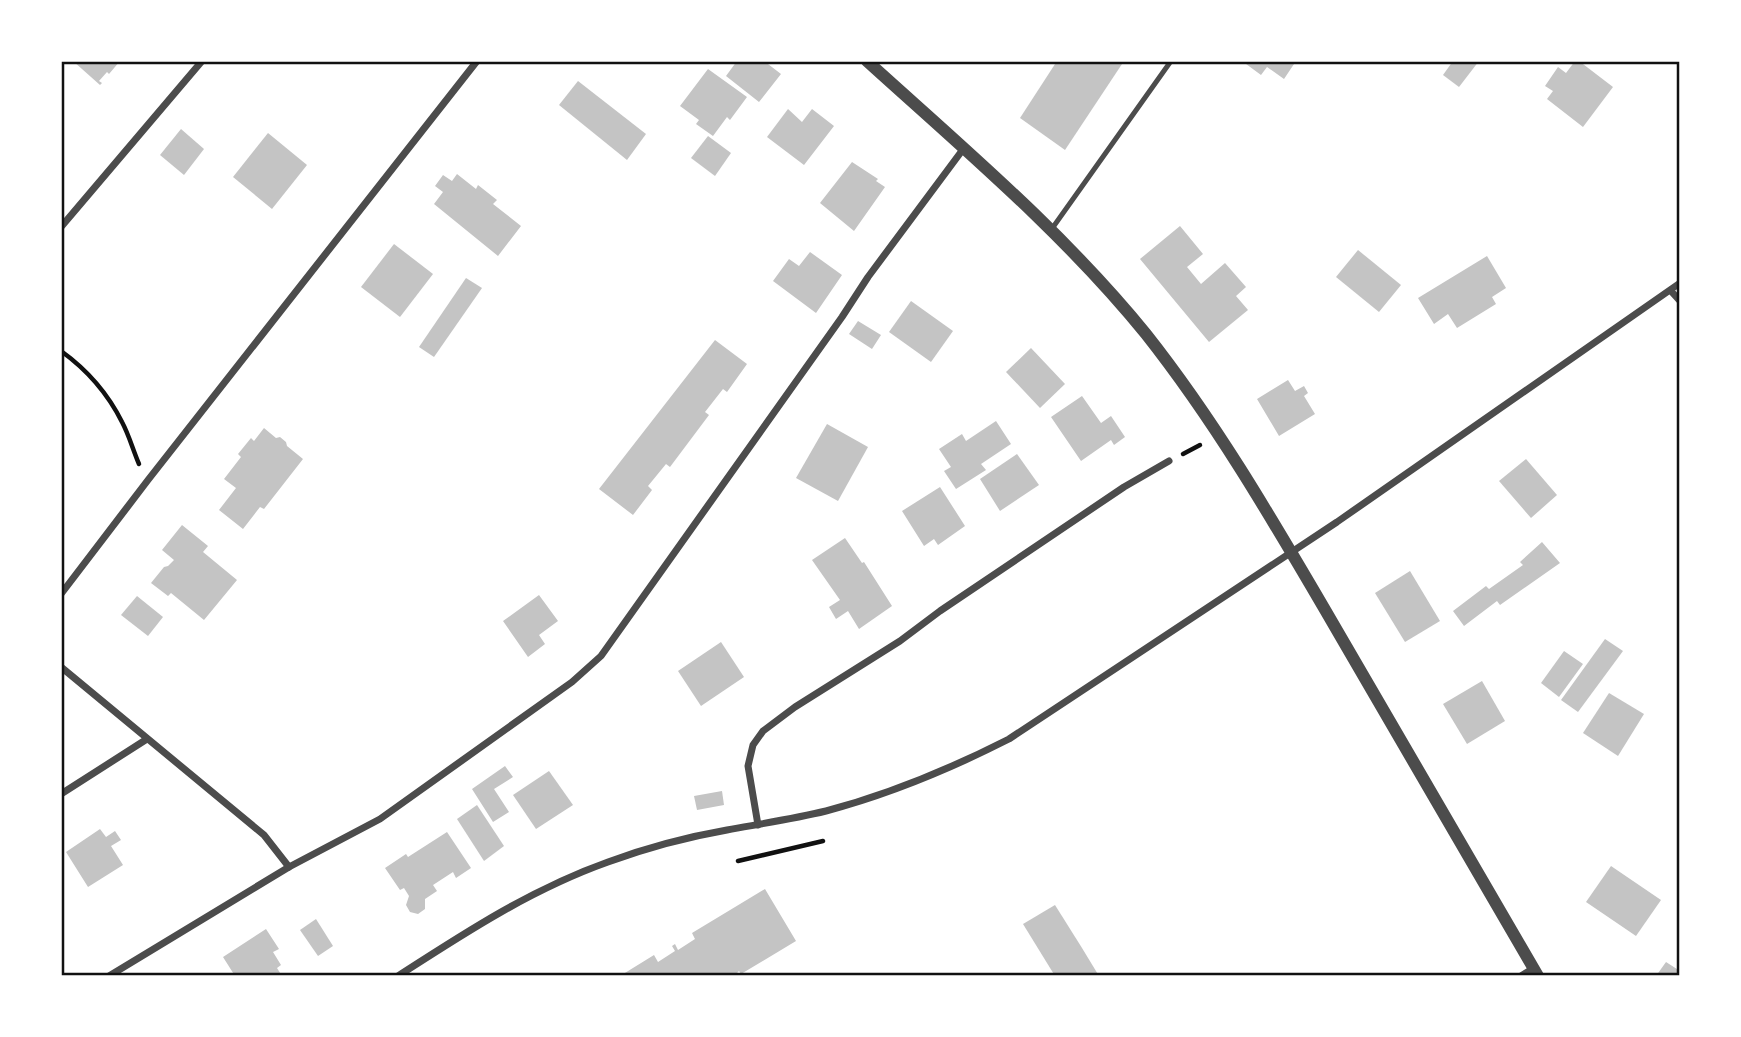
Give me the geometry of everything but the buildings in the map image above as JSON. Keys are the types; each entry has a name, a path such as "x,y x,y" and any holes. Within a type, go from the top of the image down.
{"street":[{"path":"61,227 202,61"},
{"path":"61,594 477,61"},
{"path":"867,61 1051,230 1115,296 1219,432 1536,972 1521,976"},
{"path":"109,976 289,867 380,819 572,682 601,656 842,317 868,276 964,149"},
{"path":"398,976 488,918 576,874 683,840 826,811 892,791 1009,739 1291,551 1680,283"},
{"path":"1671,291 1680,301"},
{"path":"758,825 749,779 749,755 758,737 770,725 900,641 1124,487 1169,461"},
{"path":"61,667 264,835 289,867"},
{"path":"61,794 147,738"}],"lane":[{"path":"1051,230 1171,61"}],"path":[{"path":"61,351 97,384 110,403 122,422 140,468 148,480"},
{"path":"810,837 811,844"},
{"path":"738,860 823,841"}]}
